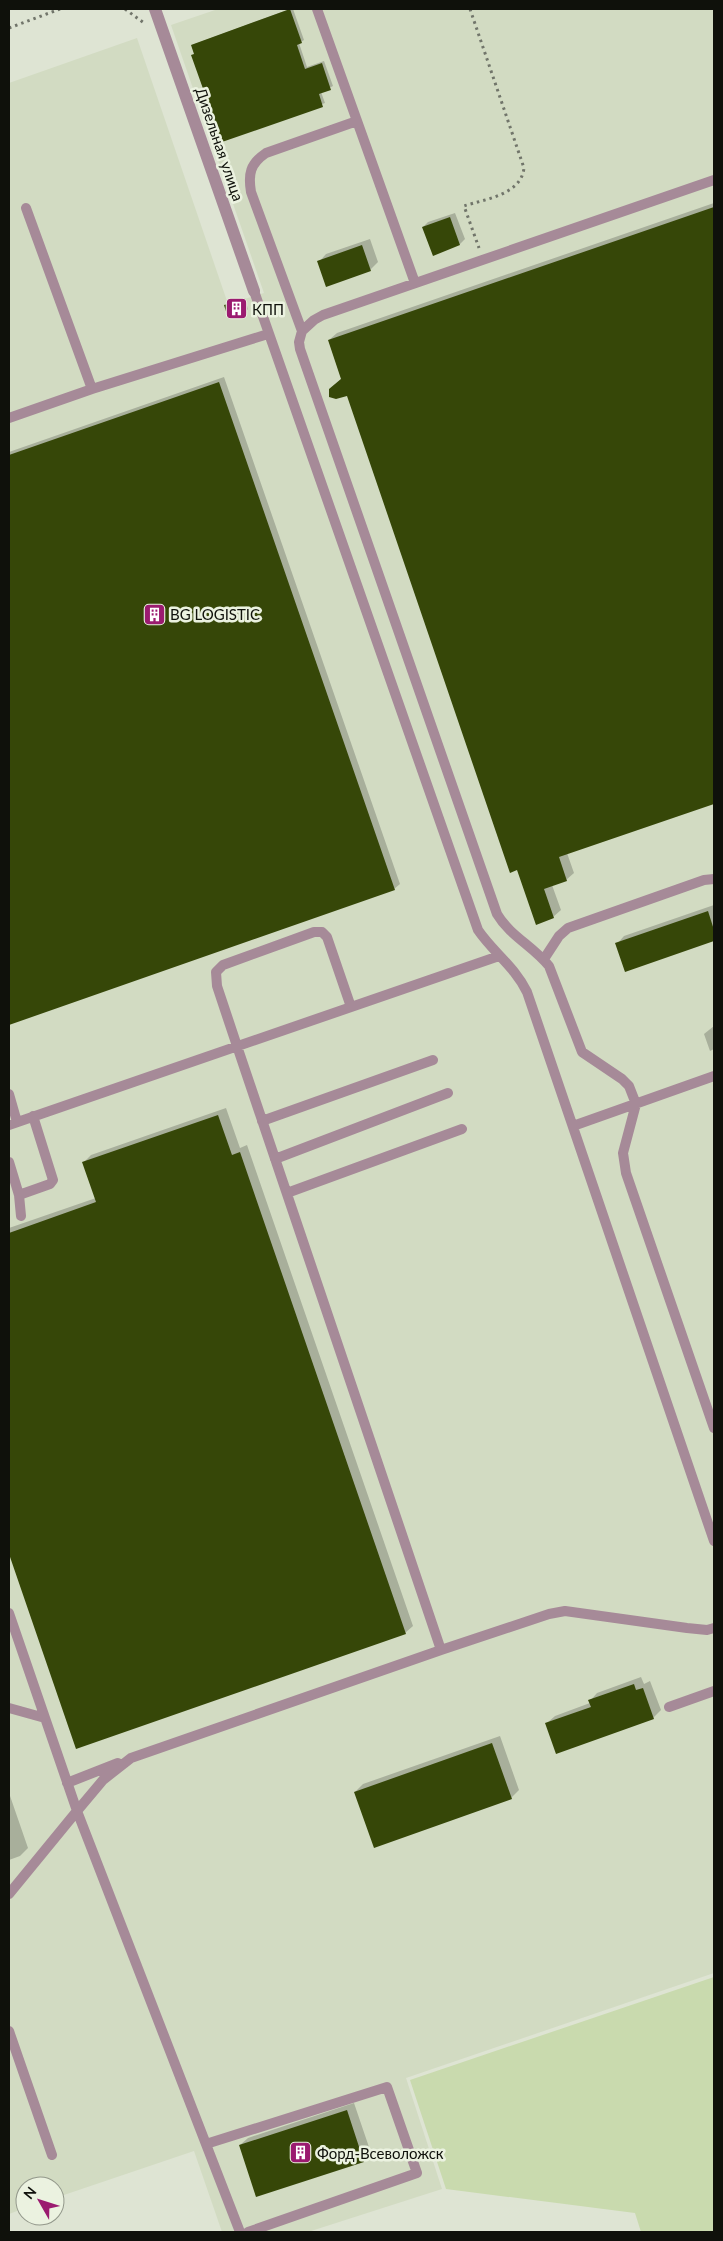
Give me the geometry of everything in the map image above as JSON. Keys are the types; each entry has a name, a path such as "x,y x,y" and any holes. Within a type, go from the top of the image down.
{"street":[{"name":"Дизельная улица","path":"155,9 254,291"}],"lane":[{"path":"317,9 415,283"},
{"path":"302,331 251,192 250,170 256,160 266,153 357,121"},
{"path":"714,180 323,315 302,331 298,342 497,914 510,932 544,959 553,973 582,1052 626,1083 636,1104 623,1153 624,1168 714,1428"},
{"path":"26,208 92,389"},
{"path":"254,291 478,930 488,944 520,978 527,992 714,1541"},
{"path":"9,418 92,389 268,334"},
{"path":"544,959 559,936 568,928 704,880 714,879"},
{"path":"351,1007 327,937 322,932 314,932 219,968 216,977 286,1193 441,1650"},
{"path":"9,1094 13,1124 500,956"},
{"path":"262,1121 433,1060"},
{"path":"573,1126 714,1076"},
{"path":"275,1159 448,1093"},
{"path":"19,1195 50,1184 53,1180 33,1116"},
{"path":"286,1193 462,1129"},
{"path":"9,1162 19,1195 21,1216"},
{"path":"67,1783 131,1758 549,1614 565,1611 688,1628 707,1630 714,1628"},
{"path":"9,1613 77,1811 240,2232"},
{"path":"669,1706 714,1691"},
{"path":"9,1708 45,1718"},
{"path":"9,1894 103,1780 131,1758"},
{"path":"9,2031 52,2154"},
{"path":"206,2144 387,2087 417,2174 248,2232"}],"path":[{"path":"9,28 60,9"},
{"path":"125,9 144,24 160,21"},
{"path":"470,9 524,168 524,175 516,187 464,206 479,248"}],"shaded area":[{"path":"218,9 714,9 714,1973 406,2078 442,2189 308,2232 222,2232 194,2151 65,2195 65,2176 15,2176 15,2212 9,2214 9,83 137,38 228,304 264,293 171,25"}],"green space":[{"path":"714,1977 714,2232 641,2232 635,2213 446,2189 410,2080"}],"building":[{"path":"290,9 302,43 297,45 305,69 322,63 331,90 319,94 323,107 222,142 191,55 194,54 191,45"},
{"path":"714,207 714,804 559,857 567,881 544,889 554,918 536,925 517,870 510,873 347,396 336,399 329,397 329,389 341,379 328,340"},
{"path":"450,217 460,245 433,256 422,227"},
{"path":"362,245 371,271 326,287 317,261"},
{"name":"КПП","path":"243,300 247,313 228,318 224,305"},
{"name":"BG LOGISTIC","path":"219,382 395,890 9,1025 9,455"},
{"path":"708,911 714,930 714,941 625,972 615,943"},
{"path":"218,1115 232,1155 240,1152 406,1634 76,1749 9,1554 9,1233 96,1202 82,1162"},
{"path":"634,1684 636,1690 643,1688 654,1719 556,1754 545,1723 591,1707 588,1700"},
{"path":"492,1743 512,1799 374,1848 354,1792"},
{"name":"Форд-Всеволожск","path":"347,2110 364,2162 256,2197 239,2145"}],"place":[{"name":"КПП","path":"236,309"},
{"name":"BG LOGISTIC","path":"154,614"},
{"name":"Форд-Всеволожск","path":"301,2153"}]}
